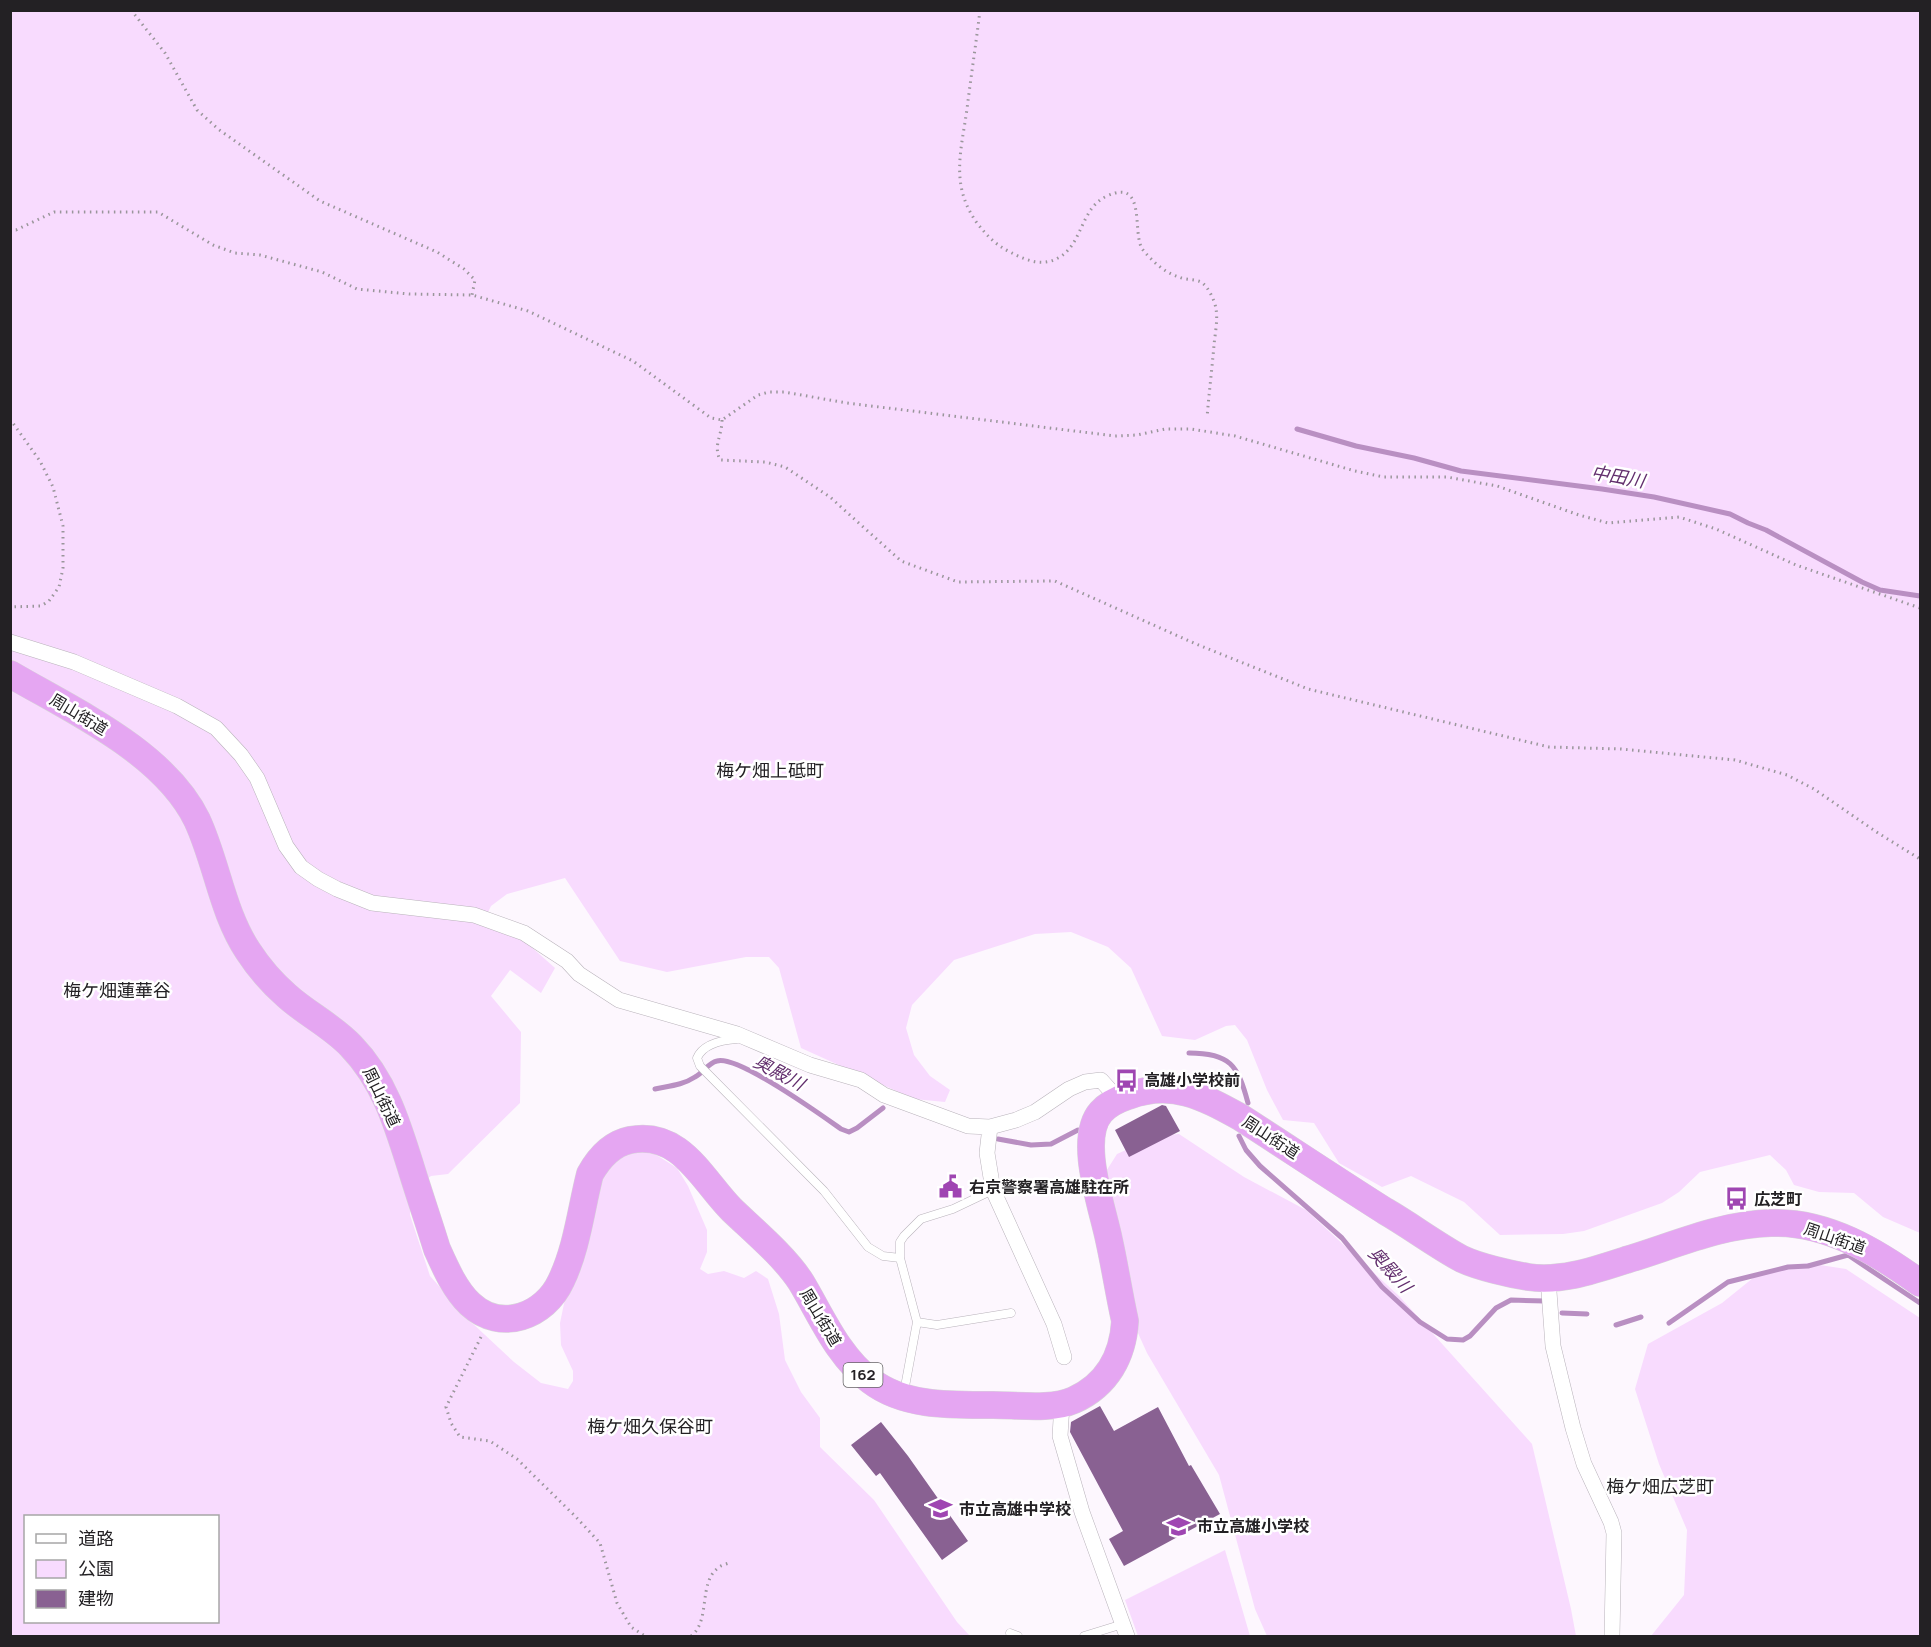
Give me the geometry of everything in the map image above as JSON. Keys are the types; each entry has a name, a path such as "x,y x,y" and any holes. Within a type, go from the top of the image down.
{"highway":[{"name":"周山街道","path":"10,674 133,748 176,789 196,819 229,913 247,950 263,972 288,997 333,1029 351,1045 381,1088 393,1112 437,1249 446,1268 470,1304 480,1312 492,1317 504,1320 527,1316 551,1297 561,1282 568,1263 590,1174 602,1155 625,1141 641,1138 665,1143 680,1151 730,1208 754,1230 800,1281 843,1354 856,1368 884,1390 937,1404 965,1406 1062,1404 1074,1400 1109,1372 1124,1338 1125,1321 1091,1160 1094,1126 1101,1113 1118,1100 1139,1092 1165,1088 1181,1090 1207,1099 1240,1117 1463,1259 1509,1273 1548,1278 1590,1272 1719,1231 1771,1223 1814,1228 1835,1235 1877,1254 1920,1283"}],"street":[{"path":"10,642 74,662 177,706 216,728 241,754 257,778 286,846 301,867 337,889 372,903 474,915 524,933 567,961 579,974 619,1000 749,1038 810,1065 861,1080 884,1095 968,1126 990,1127 1016,1120 1035,1112 1069,1089 1085,1082 1101,1080 1118,1100"},
{"path":"990,1127 987,1153 993,1190 1054,1324 1064,1357"},
{"path":"1548,1278 1553,1346 1573,1428 1584,1464 1614,1533 1612,1636"},
{"path":"1062,1404 1060,1436 1082,1512 1125,1630"}],"lane":[{"path":"749,1038 730,1039 706,1047 700,1051 697,1058 700,1066 824,1191 868,1247 883,1256 900,1258"},
{"path":"903,1396 917,1322 900,1258 900,1242 921,1219 953,1209 993,1190"},
{"path":"917,1322 938,1325 1011,1313"},
{"path":"1084,1636 1125,1630"}],"path":[{"path":"131,10 165,53 197,110 218,129 320,201 413,240 464,269 475,280 472,295"},
{"path":"980,10 960,148 960,182 970,213 996,244 1025,260 1043,262 1058,258 1073,245 1083,221 1093,206 1107,195 1122,193 1131,197 1136,204 1137,236 1140,247 1151,260 1178,277 1201,282 1208,289 1216,308 1207,418"},
{"path":"10,229 16,230 54,212 158,212 213,245 235,253 260,255 322,272 357,289 409,294 472,295 528,311 633,361 711,418 722,420 758,395 784,392 847,403 1115,436 1137,435 1165,429 1191,429 1235,435 1355,471 1384,477 1448,477 1497,486 1608,523 1679,517 1716,530 1796,565 1920,608"},
{"path":"10,419 40,461 53,487 63,526 63,568 59,587 49,601 40,606 10,607"},
{"path":"722,420 716,451 720,460 765,462 785,467 830,497 901,561 958,582 1055,581 1196,644 1308,689 1549,747 1655,752 1735,760 1756,766 1787,775 1814,789 1920,860"},
{"path":"492,1317 446,1407 451,1423 460,1437 490,1441 517,1459 576,1516 600,1543 617,1603 631,1627 645,1636"},
{"path":"692,1636 697,1632 704,1611 706,1587 717,1568 731,1562"}],"green space":[{"path":"11,11 1920,11 1920,1233 1883,1217 1854,1193 1819,1192 1794,1185 1786,1170 1770,1155 1700,1172 1679,1192 1662,1203 1584,1231 1563,1234 1500,1235 1464,1202 1411,1176 1382,1187 1339,1163 1314,1123 1283,1120 1267,1090 1247,1040 1235,1025 1226,1026 1195,1040 1162,1036 1131,968 1108,947 1071,932 1035,934 954,960 912,1005 906,1028 914,1055 930,1076 950,1090 945,1102 914,1099 801,1048 779,968 769,957 746,957 667,972 620,961 565,878 507,894 491,906 483,923 519,936 555,968 541,993 510,970 491,996 521,1032 520,1103 448,1174 431,1176 410,1192 410,1215 430,1276 470,1321 514,1362 541,1383 568,1389 573,1381 573,1371 561,1345 560,1323 577,1213 621,1148 647,1149 677,1168 688,1186 707,1230 707,1252 700,1269 708,1274 724,1271 744,1278 756,1271 768,1279 779,1314 785,1360 801,1392 820,1418 820,1447 874,1500 957,1622 970,1636 11,1636"},
{"path":"1179,1134 1244,1177 1306,1210 1400,1297 1532,1444 1576,1636 1267,1636 1255,1609 1219,1475 1147,1353 1133,1322 1105,1173 1117,1154 1157,1136"},
{"path":"1807,1263 1846,1269 1920,1318 1920,1636 1651,1636 1684,1595 1687,1530 1659,1464 1635,1389 1648,1344 1722,1303 1758,1274"},
{"path":"1225,1550 1250,1636 1138,1636 1125,1600"}],"building":[{"path":"1162,1105 1166,1106 1180,1131 1129,1157 1115,1130"},
{"path":"1100,1406 1114,1431 1158,1407 1189,1466 1191,1465 1220,1514 1124,1566 1109,1539 1123,1531 1070,1432 1071,1422"},
{"path":"881,1422 968,1541 942,1560 880,1473 876,1476 851,1445"}],"waterway":[{"name":"中田川","path":"1297,429 1356,446 1461,471 1654,497 1730,514 1766,530 1880,590 1920,596"},
{"name":"奥殿川","path":"1189,1053 1214,1055 1230,1064 1236,1070 1248,1103"},
{"name":"奥殿川","path":"655,1089 690,1080 717,1061 728,1062 760,1076 849,1132 883,1108"},
{"name":"奥殿川","path":"998,1139 1031,1145 1051,1144 1078,1130"},
{"name":"奥殿川","path":"1239,1136 1246,1150 1260,1166 1342,1238 1382,1287 1420,1322 1447,1339 1463,1340 1470,1336 1496,1308 1511,1300 1545,1301"},
{"name":"奥殿川","path":"1669,1323 1728,1282 1788,1267 1808,1266 1848,1255 1920,1303"},
{"name":"奥殿川","path":"1562,1313 1587,1314"},
{"name":"奥殿川","path":"1616,1325 1641,1317"}],"place":[{"name":"高雄小学校前","path":"1126,1080"},
{"name":"右京警察署高雄駐在所","path":"951,1187"},
{"name":"広芝町","path":"1736,1199"},
{"name":"市立高雄中学校","path":"941,1509"},
{"name":"市立高雄小学校","path":"1179,1526"}],"district":[{"name":"梅ケ畑上砥町","path":"770,771"},
{"name":"梅ケ畑蓮華谷","path":"117,991"},
{"name":"梅ケ畑久保谷町","path":"650,1427"},
{"name":"梅ケ畑広芝町","path":"1660,1487"}]}
